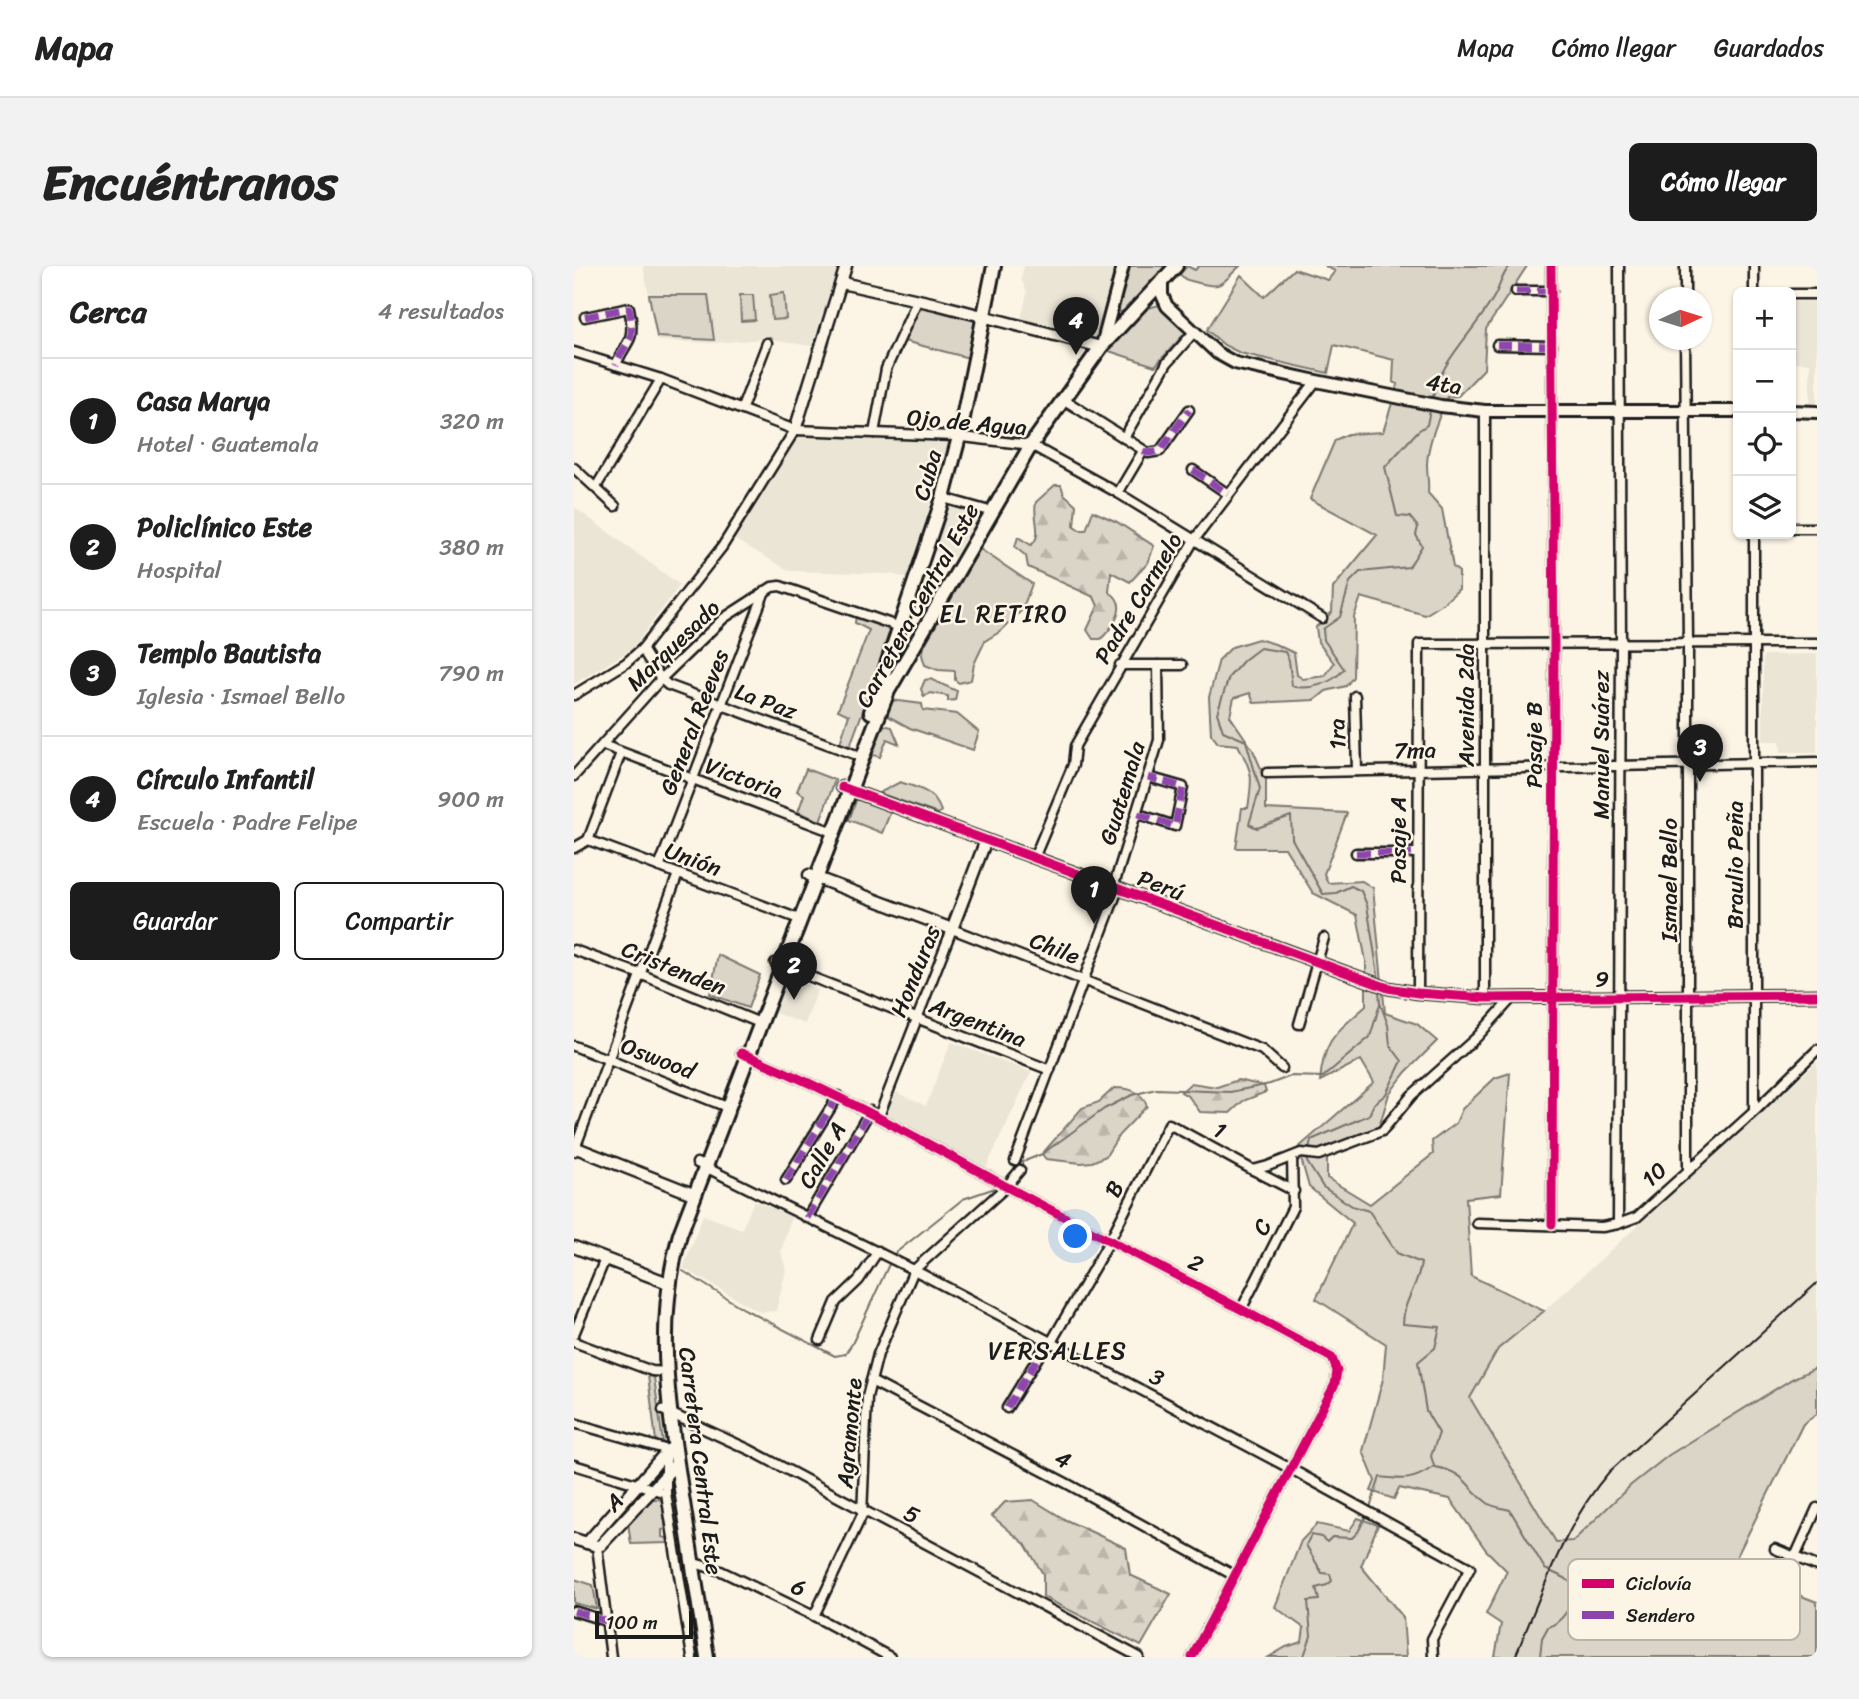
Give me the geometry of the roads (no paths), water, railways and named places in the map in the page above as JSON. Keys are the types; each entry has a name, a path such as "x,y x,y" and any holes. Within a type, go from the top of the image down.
{"main road":[{"name":"Cuba","path":"879,689 892,671 890,656 943,498 959,437 994,266"},
{"path":"1101,347 1123,266"},
{"name":"Carretera Central Este","path":"703,1655 671,1469 667,1412 656,1334 671,1232 690,1193 830,830 849,789 892,671 905,661 1031,445 1063,398 1101,347 1176,266"},
{"path":"1162,281 1167,306"},
{"path":"1139,305 1157,303 1167,306"},
{"name":"4ta","path":"1167,306 1217,353 1235,362 1441,406 1485,411 1733,411"},
{"path":"1796,411 1817,412"},
{"path":"890,656 905,661"},
{"name":"Carretera Central Este","path":"849,789 854,754 879,689"}],"street":[{"path":"574,695 626,663 642,649 722,547 796,430 846,266"},
{"name":"Pasaje B","path":"1551,266 1554,643 1552,1224"},
{"name":"Manuel Suárez","path":"1618,1224 1621,642 1619,266"},
{"path":"1685,266 1685,287"},
{"path":"1754,266 1754,287"},
{"path":"842,282 1101,347"},
{"path":"1516,290 1552,290"},
{"path":"1796,294 1817,294"},
{"path":"874,433 886,369 918,299"},
{"path":"585,317 629,308 630,338 616,365"},
{"path":"1124,439 1167,363 1194,332"},
{"path":"742,408 767,343"},
{"path":"1497,345 1552,346"},
{"name":"Ismael Bello","path":"1685,350 1688,1169"},
{"name":"Ojo de Agua","path":"574,352 661,379 796,430 959,437 1031,445 1118,493 1322,618"},
{"path":"596,487 661,379"},
{"name":"Padre Carmelo","path":"1034,858 1073,765 1075,746 1120,665 1194,540 1316,381"},
{"path":"1063,398 1148,453 1160,451 1189,410"},
{"name":"Avenida 2da","path":"1485,411 1486,998"},
{"path":"1118,493 1143,451"},
{"path":"574,468 615,506"},
{"path":"1193,470 1228,494"},
{"path":"943,498 993,512"},
{"path":"1796,528 1817,528"},
{"name":"Braulio Peña","path":"1754,539 1754,1111"},
{"path":"765,591 780,586 900,627"},
{"name":"Marquesado","path":"574,776 661,679 724,618 765,591"},
{"name":"General Reeves","path":"659,867 765,591"},
{"path":"1485,643 1817,643"},
{"name":"Pasaje A","path":"1418,993 1419,645 1485,643"},
{"path":"642,649 661,679"},
{"path":"1120,665 1182,665"},
{"name":"Guatemala","path":"1015,1161 1085,979 1138,814 1159,740 1158,665"},
{"name":"La Paz","path":"661,679 668,685 854,754"},
{"name":"1ra","path":"1355,696 1357,771"},
{"name":"Victoria","path":"603,745 830,830"},
{"path":"574,848 588,840 621,752"},
{"name":"7ma","path":"1267,773 1817,762"},
{"path":"1138,814 1175,825 1183,787 1148,777"},
{"name":"Perú","path":"849,789 1388,988"},
{"name":"Unión","path":"588,840 796,918"},
{"name":"Honduras","path":"874,1114 953,929 986,840"},
{"path":"1356,853 1418,853"},
{"path":"678,874 574,1149 690,1193"},
{"name":"Chile","path":"812,876 1085,979 1262,1050 1282,1068"},
{"path":"1299,1024 1325,938"},
{"name":"Cristenden","path":"574,950 757,1022"},
{"name":"Argentina","path":"778,965 1050,1070"},
{"name":"9","path":"1388,988 1486,998 1817,995"},
{"path":"1253,1170 1382,1131 1412,1095 1477,1037 1512,998"},
{"name":"Oswood","path":"574,1046 724,1105"},
{"name":"10","path":"1477,1223 1602,1227 1637,1217 1817,1050"},
{"name":"2","path":"744,1054 792,1073 874,1114 1332,1357 1337,1371 1335,1384 1192,1657"},
{"path":"786,1180 838,1096"},
{"name":"Calle A","path":"807,1217 874,1114"},
{"name":"1","path":"1169,1124 1294,1191"},
{"name":"B","path":"1007,1408 1043,1349 1050,1344 1110,1240 1169,1124"},
{"name":"C","path":"1242,1308 1293,1207 1292,1157"},
{"name":"3","path":"700,1165 878,1251 1291,1469 1470,1568 1432,1639 1433,1657"},
{"name":"Agramonte","path":"814,1616 862,1515 867,1397 877,1354 914,1270 1007,1186 1020,1170"},
{"path":"574,1247 664,1282"},
{"path":"820,1340 836,1302 859,1280 878,1251"},
{"path":"574,1334 605,1259"},
{"path":"574,1342 662,1372"},
{"name":"4","path":"871,1381 1066,1483 1235,1576"},
{"name":"5","path":"667,1412 750,1450 1139,1657"},
{"path":"574,1423 670,1450"},
{"name":"A","path":"592,1544 670,1450"},
{"path":"574,1465 666,1493"},
{"path":"671,1469 666,1493 703,1655"},
{"name":"A","path":"592,1544 601,1545 671,1469"},
{"path":"1795,1557 1817,1508"},
{"path":"574,1539 592,1544 611,1657"},
{"path":"1775,1549 1800,1559"},
{"path":"1800,1559 1817,1566"},
{"name":"6","path":"689,1562 721,1571 890,1657"},
{"path":"574,1611 606,1620"}],"waterway":[{"path":"1432,401 1442,372 1487,308 1510,266"},
{"path":"1379,981 1367,905 1361,891 1351,886 1336,893 1323,894 1292,839 1291,816 1257,828 1249,824 1260,789 1246,741 1223,731 1217,713 1229,677 1244,660 1260,648 1285,652 1289,660 1292,686 1321,685 1344,669 1324,640 1323,629 1340,617 1350,582 1360,572 1409,567 1422,546 1416,535 1418,527 1410,517 1397,516 1385,467 1418,431 1427,425 1430,410"},
{"path":"1309,1150 1311,1140 1369,1115 1374,1104 1386,1094 1402,1061 1390,1045 1379,990"},
{"path":"1004,1180 1020,1163 1042,1154 1104,1109 1132,1095 1156,1089 1230,1092 1270,1084 1291,1076 1323,1077 1370,1037 1380,1004"},
{"path":"1308,1159 1307,1162 1323,1187 1352,1206 1369,1211 1397,1253 1421,1263 1405,1308 1403,1324 1440,1327 1435,1348 1418,1362 1426,1411 1439,1433 1431,1456 1434,1466"},
{"path":"893,1255 963,1199 998,1187"},
{"path":"683,1271 744,1309 835,1356 845,1354 852,1344 891,1260"},
{"path":"1370,1508 1380,1477 1408,1478 1433,1467"},
{"path":"1435,1467 1460,1477 1489,1504 1510,1510 1545,1569 1568,1580"},
{"path":"1302,1657 1311,1636 1308,1601 1319,1600 1316,1588 1332,1581 1330,1574 1322,1573 1306,1545 1311,1535 1321,1537 1327,1542 1332,1537 1352,1538 1365,1518"},
{"path":"1540,1657 1542,1638 1548,1627 1558,1621 1568,1609"},
{"path":"1279,1657 1284,1657"}],"railway":[{"path":"1515,1657 1567,1537 1593,1492 1609,1472 1817,1283"}],"place":[{"name":"Círculo Infantil","path":"1076,355"},
{"name":"Templo Bautista","path":"1700,782"},
{"name":"Casa Marya","path":"1094,924"},
{"name":"Policlínico Este","path":"794,1000"}],"district":[{"name":"EL RETIRO","path":"1004,614"},
{"name":"VERSALLES","path":"1058,1351"}]}
